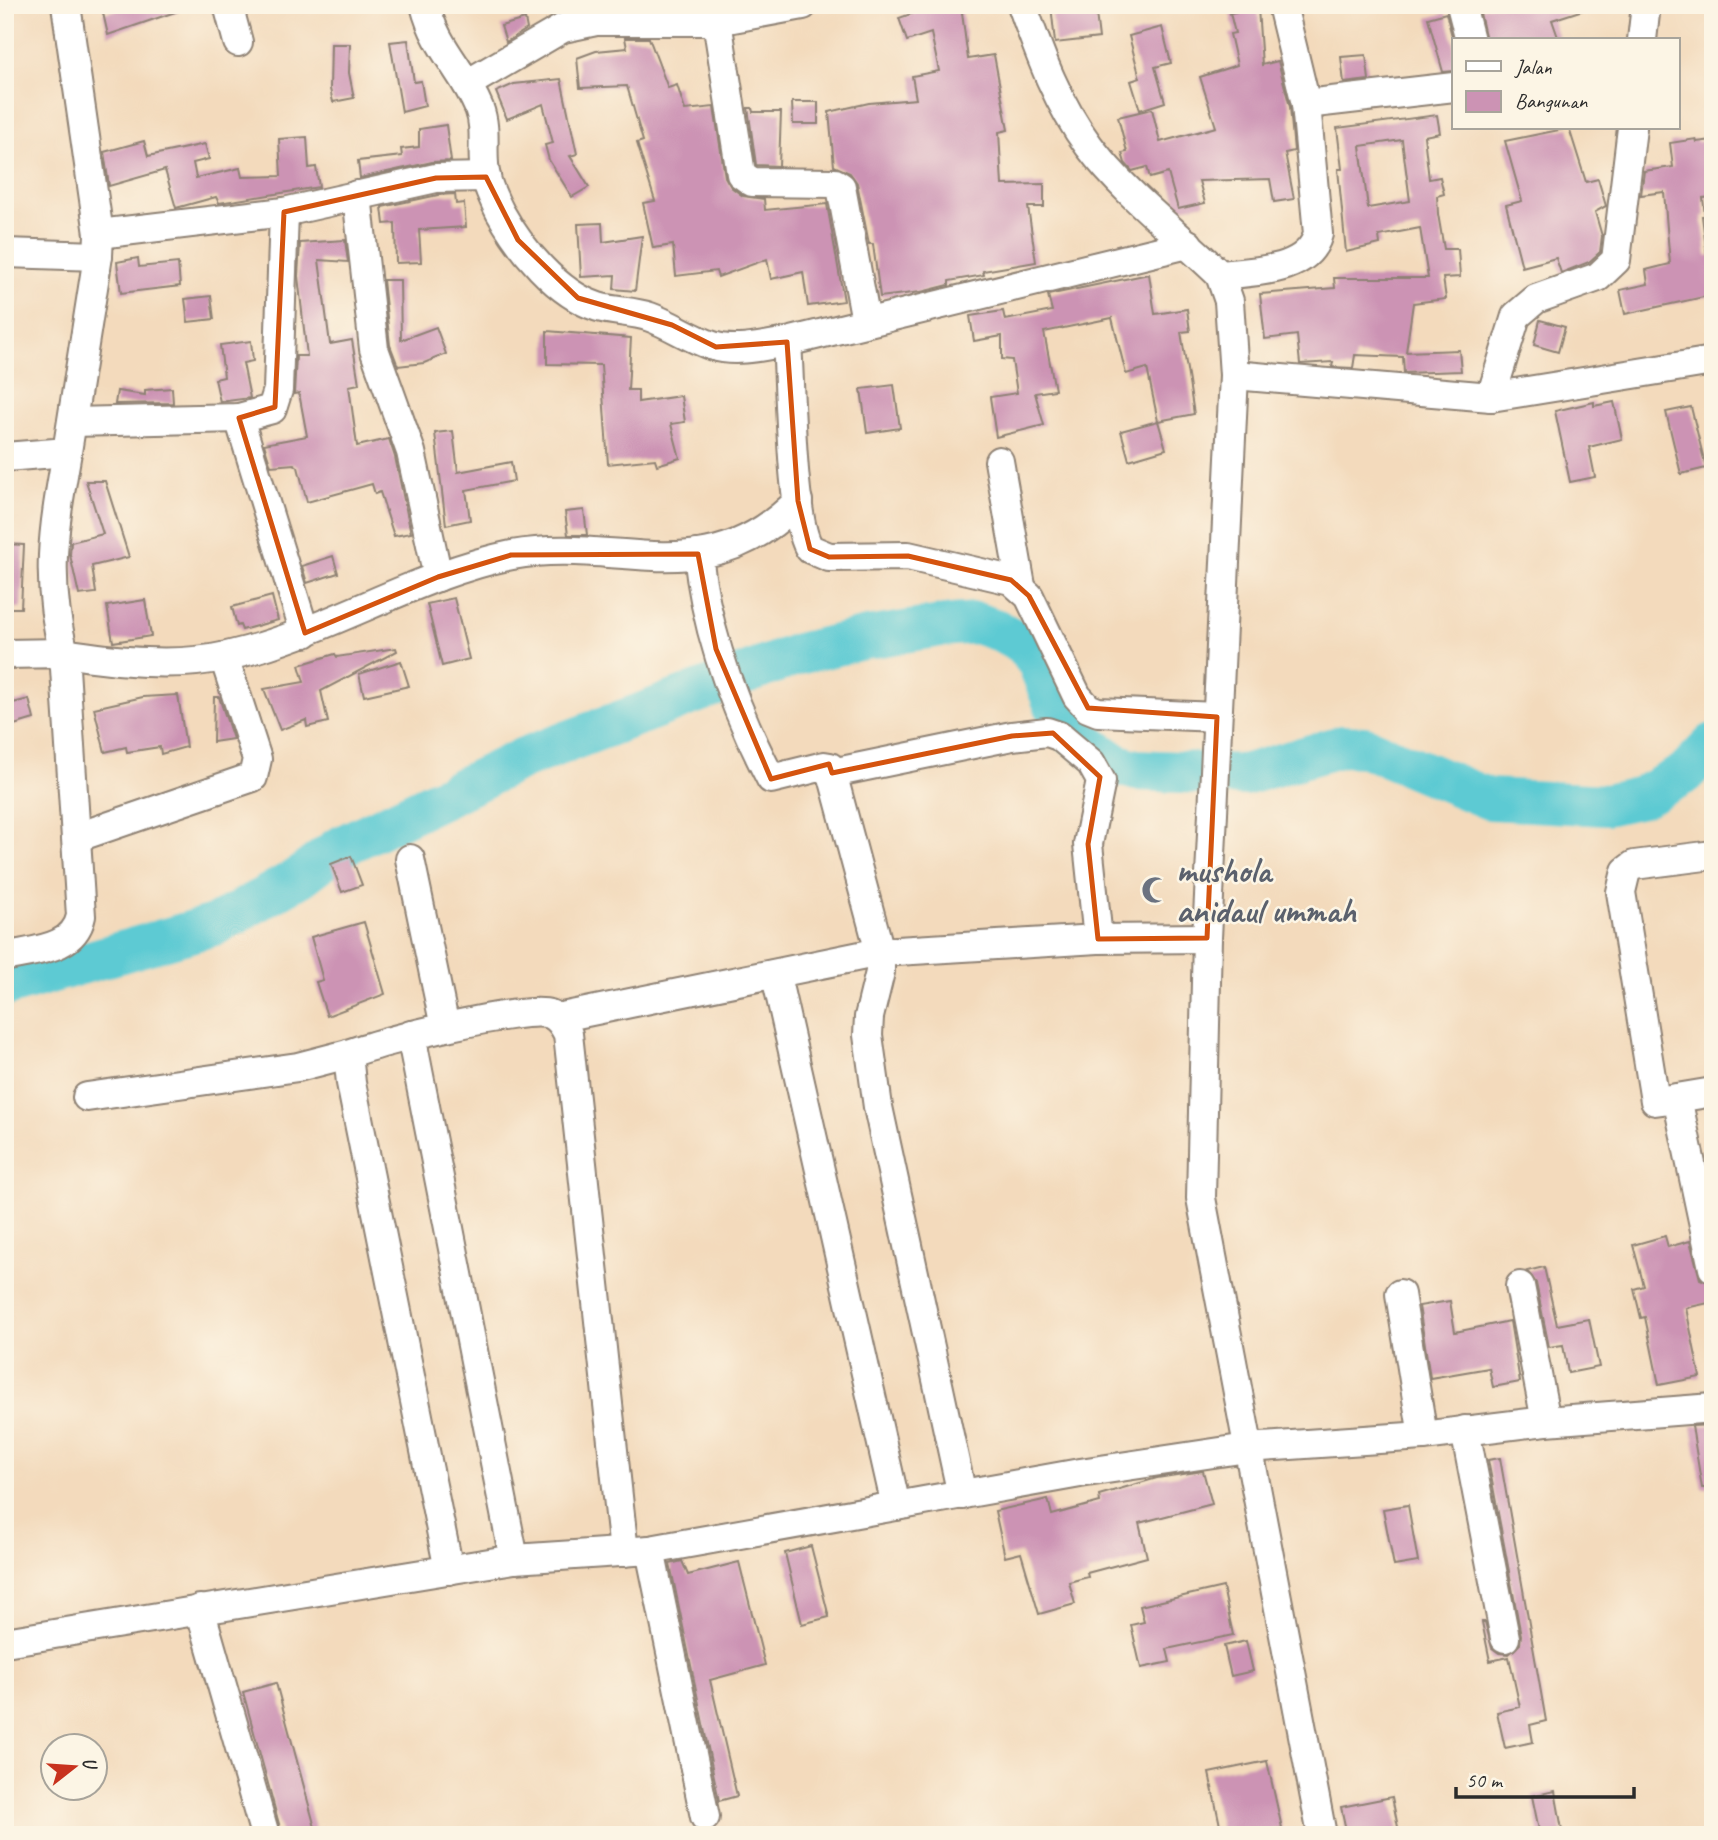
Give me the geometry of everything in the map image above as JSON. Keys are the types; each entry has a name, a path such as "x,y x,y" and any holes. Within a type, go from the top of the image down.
{"street":[{"path":"5,957 66,942 76,933 81,916 78,837 64,653 51,586 52,551 98,245 66,5"},
{"path":"228,5 238,42"},
{"path":"425,5 434,36 467,84 483,125 486,177 500,211 518,240 552,279 578,298 598,307 640,314 672,325 716,347 748,348 787,342 1188,244"},
{"path":"467,84 563,28 577,23 702,16 803,5"},
{"path":"1022,5 1046,71 1068,115 1090,147 1220,275 1229,301 1234,375 1216,725 1201,1198 1317,1833"},
{"path":"1220,275 1294,262 1312,250 1318,234 1306,104 1282,5"},
{"path":"1461,5 1469,38"},
{"path":"1642,38 1646,5"},
{"path":"702,16 741,174 752,182 835,183 841,187 866,321"},
{"path":"1306,104 1452,87"},
{"path":"1491,397 1516,316 1521,310 1536,299 1598,277 1616,260 1632,130"},
{"path":"5,253 98,245 284,212 436,178 486,177"},
{"path":"357,195 374,349 411,452 438,577"},
{"path":"73,422 239,418 267,412 275,405 284,212"},
{"path":"787,342 798,501 805,542 820,556 908,556 996,574 1021,586"},
{"path":"1234,375 1491,397 1713,361"},
{"path":"239,418 305,633"},
{"path":"5,457 67,452"},
{"path":"999,461 1021,586 1077,696 1088,708 1098,712 1216,725"},
{"path":"5,654 64,653 132,660 224,657 305,633 438,577 511,555 586,552 655,558 698,554 762,531 798,501"},
{"path":"698,554 704,608 716,649 771,779 824,766 830,767 832,773 880,952 880,972 867,1035 878,1107 962,1495"},
{"path":"78,837 253,776 257,759 224,657"},
{"path":"832,773 1012,736 1047,732 1059,736 1091,763 1101,781 1088,844 1098,939"},
{"path":"1713,855 1634,865 1626,871 1622,879 1655,1101 1713,1092"},
{"path":"410,859 445,1027"},
{"path":"557,1018 880,952 1098,939 1208,938"},
{"path":"776,975 896,1506"},
{"path":"87,1097 298,1067 445,1027 534,1013 550,1014 557,1018 568,1034 637,1551 705,1817"},
{"path":"411,1035 514,1559"},
{"path":"348,1054 351,1083 449,1570"},
{"path":"1677,1098 1713,1268"},
{"path":"1520,1286 1546,1421"},
{"path":"1400,1294 1423,1436"},
{"path":"5,1642 514,1559 637,1551 1247,1448 1423,1436 1546,1421 1713,1408"},
{"path":"1465,1430 1505,1638"},
{"path":"200,1609 265,1835"}],"highlighted area":[{"path":"486,177 518,240 578,298 672,325 716,347 787,342 798,501 810,549 829,557 908,556 1011,580 1029,596 1088,708 1217,717 1207,938 1098,939 1088,844 1100,777 1053,733 1012,736 832,773 829,764 771,779 716,649 698,554 511,555 438,577 305,633 239,418 275,407 284,212 436,178"}],"building":[{"path":"139,5 180,5 181,10 108,35 103,13"},
{"path":"937,5 961,5 968,59 994,55 1008,130 999,132 1002,185 1044,184 1044,207 1028,207 1036,262 983,271 984,275 949,281 949,285 921,292 880,297 873,244 869,244 857,183 850,173 834,166 829,112 869,103 916,99 912,76 939,71 931,33 907,41 899,18"},
{"path":"1051,5 1095,5 1099,38 1055,43"},
{"path":"1492,5 1586,5 1586,9 1552,20 1558,38 1486,38 1479,9"},
{"path":"1258,8 1262,65 1278,61 1290,107 1294,151 1285,153 1294,199 1274,202 1270,179 1199,181 1205,203 1178,209 1168,173 1150,178 1147,167 1132,171 1125,163 1122,153 1127,152 1118,117 1152,109 1160,142 1216,127 1200,77 1237,65 1230,34 1235,33 1230,13"},
{"path":"1446,13 1452,38 1452,71 1443,72 1428,18"},
{"path":"525,19 527,29 506,42 501,26"},
{"path":"1162,27 1171,63 1155,67 1165,102 1140,110 1131,81 1140,78 1129,36"},
{"path":"625,38 649,38 668,88 677,85 685,110 714,107 725,177 731,187 743,196 764,199 765,210 827,204 844,301 808,306 803,272 771,279 767,259 718,277 716,271 676,276 673,245 653,248 643,203 655,201 637,143 643,141 627,86 580,88 577,58 596,51 627,48"},
{"path":"408,40 414,82 421,81 425,106 402,112 390,42"},
{"path":"331,44 350,44 349,73 354,98 333,102 330,89"},
{"path":"1366,55 1369,80 1344,83 1341,57"},
{"path":"561,79 577,154 570,156 589,187 572,197 549,160 545,145 553,143 543,104 507,119 496,92 514,84"},
{"path":"792,102 818,102 818,124 793,124"},
{"path":"748,108 752,108 753,112 781,112 779,166 756,165"},
{"path":"1437,115 1440,133 1424,136 1429,179 1440,177 1444,194 1437,196 1438,214 1444,249 1458,249 1460,277 1443,278 1446,299 1413,303 1406,352 1459,350 1461,371 1404,373 1403,357 1355,355 1353,368 1332,367 1333,362 1300,364 1297,335 1265,339 1260,294 1335,288 1334,278 1428,278 1420,228 1379,236 1380,244 1346,252 1337,128","holes":["1402,140 1410,201 1368,208 1360,146"]},
{"path":"446,125 451,161 432,162 360,178 358,161 402,156 401,149 419,147 419,129"},
{"path":"1570,130 1586,182 1598,179 1606,206 1595,212 1602,236 1600,252 1589,262 1561,273 1556,258 1522,267 1506,205 1522,201 1505,141"},
{"path":"307,137 309,168 316,167 319,187 219,203 216,197 176,208 165,170 109,186 104,152 144,141 148,156 205,144 209,159 193,163 196,178 240,168 242,177 281,176 279,139"},
{"path":"1696,139 1697,142 1713,140 1713,197 1703,198 1705,216 1702,216 1707,256 1713,255 1713,295 1625,314 1620,290 1648,284 1646,270 1670,264 1664,192 1641,195 1644,171 1673,167 1670,143"},
{"path":"455,194 456,204 464,203 466,227 419,230 421,262 396,263 395,223 384,224 382,207"},
{"path":"602,223 603,242 642,236 635,291 614,289 615,275 581,277 578,224"},
{"path":"345,240 348,262 319,260 330,344 352,340 359,384 349,386 357,446 389,439 411,533 394,536 380,492 375,494 372,484 307,502 298,467 294,464 271,466 264,444 307,436 299,393 294,394 296,356 307,356 298,276 300,243"},
{"path":"138,258 139,267 178,263 180,286 121,293 117,262"},
{"path":"1149,274 1155,314 1187,309 1190,331 1181,332 1194,414 1158,421 1147,368 1126,374 1112,318 1044,332 1055,390 1035,393 1044,425 996,437 990,397 1017,393 1012,360 1002,359 1002,336 974,341 970,316 1003,311 1005,320 1052,311 1048,295"},
{"path":"383,280 400,280 401,340 436,327 446,354 424,363 398,366 390,345"},
{"path":"211,296 214,319 188,322 185,299"},
{"path":"1540,320 1565,327 1558,352 1534,345"},
{"path":"547,331 631,338 628,390 638,390 638,402 681,396 685,422 671,424 680,458 657,465 655,459 608,464 601,365 547,364"},
{"path":"251,341 253,361 243,363 250,398 220,402 215,379 224,377 220,345"},
{"path":"894,385 900,428 867,433 861,389"},
{"path":"172,388 173,403 115,404 117,391 145,395 145,390"},
{"path":"1594,402 1594,406 1614,402 1622,439 1589,447 1595,477 1570,482 1555,411"},
{"path":"1691,407 1706,468 1681,474 1666,412"},
{"path":"1158,421 1166,449 1129,460 1121,431"},
{"path":"453,431 458,472 511,462 514,481 466,490 470,520 446,525 435,433"},
{"path":"86,481 105,481 129,557 92,566 96,593 79,595 70,555 71,542 103,534"},
{"path":"584,510 587,535 568,535 565,512"},
{"path":"5,544 24,545 21,608 5,608"},
{"path":"333,556 338,573 307,583 302,566"},
{"path":"272,596 278,620 242,630 240,625 237,626 232,607"},
{"path":"454,598 469,659 442,666 427,604"},
{"path":"145,600 151,636 113,642 107,606"},
{"path":"396,648 397,651 321,691 328,722 307,727 306,720 280,730 264,689 304,682 299,665 335,654 337,657"},
{"path":"401,661 409,686 364,696 359,674"},
{"path":"178,695 186,747 161,754 160,747 127,752 126,747 105,752 94,708 143,697"},
{"path":"214,697 219,697 233,739 213,742"},
{"path":"29,699 34,719 14,725 9,704"},
{"path":"351,856 362,885 342,892 331,864"},
{"path":"364,922 385,994 327,1016 316,982 323,980 311,937"},
{"path":"1665,1236 1668,1247 1690,1241 1700,1279 1713,1284 1713,1302 1686,1308 1700,1377 1659,1385 1645,1317 1641,1318 1634,1289 1644,1286 1633,1245"},
{"path":"1544,1267 1557,1325 1589,1319 1599,1367 1568,1373 1563,1345 1549,1347 1536,1283 1527,1271"},
{"path":"1450,1301 1455,1332 1510,1321 1520,1382 1493,1387 1489,1368 1430,1378 1419,1306"},
{"path":"1713,1425 1713,1488 1702,1488 1692,1426"},
{"path":"1500,1458 1546,1721 1530,1725 1533,1742 1505,1748 1497,1712 1520,1707 1509,1657 1490,1661 1482,1622 1485,1622 1492,1648 1499,1653 1509,1654 1520,1644 1521,1635 1488,1460"},
{"path":"1203,1471 1212,1504 1139,1523 1147,1557 1087,1573 1088,1577 1069,1582 1075,1604 1039,1614 1021,1553 1005,1557 995,1511 1048,1499 1052,1515 1100,1502 1099,1495 1157,1478"},
{"path":"1408,1505 1418,1562 1394,1566 1383,1509"},
{"path":"811,1546 829,1617 802,1624 785,1553"},
{"path":"682,1561 688,1575 739,1562 765,1665 710,1680 737,1796 719,1801 670,1564"},
{"path":"1223,1587 1233,1635 1167,1649 1170,1662 1141,1668 1131,1625 1144,1622 1140,1606"},
{"path":"1246,1641 1253,1671 1231,1676 1224,1646"},
{"path":"276,1683 317,1835 282,1835 243,1692"},
{"path":"1267,1761 1282,1828 1250,1835 1222,1835 1209,1773"},
{"path":"1555,1791 1563,1835 1540,1835 1532,1796"},
{"path":"1392,1797 1399,1832 1347,1835 1341,1807"}],"waterway":[{"path":"5,986 217,924 300,877 338,848 524,758 798,654 867,638 941,626 976,623 997,630 1024,645 1038,663 1056,709 1069,731 1116,764 1136,770 1244,775 1342,746 1365,747 1489,799 1606,805 1642,797 1684,774 1713,744"}],"place":[{"name":"mushola anidaul ummah","path":"1155,890"}]}
